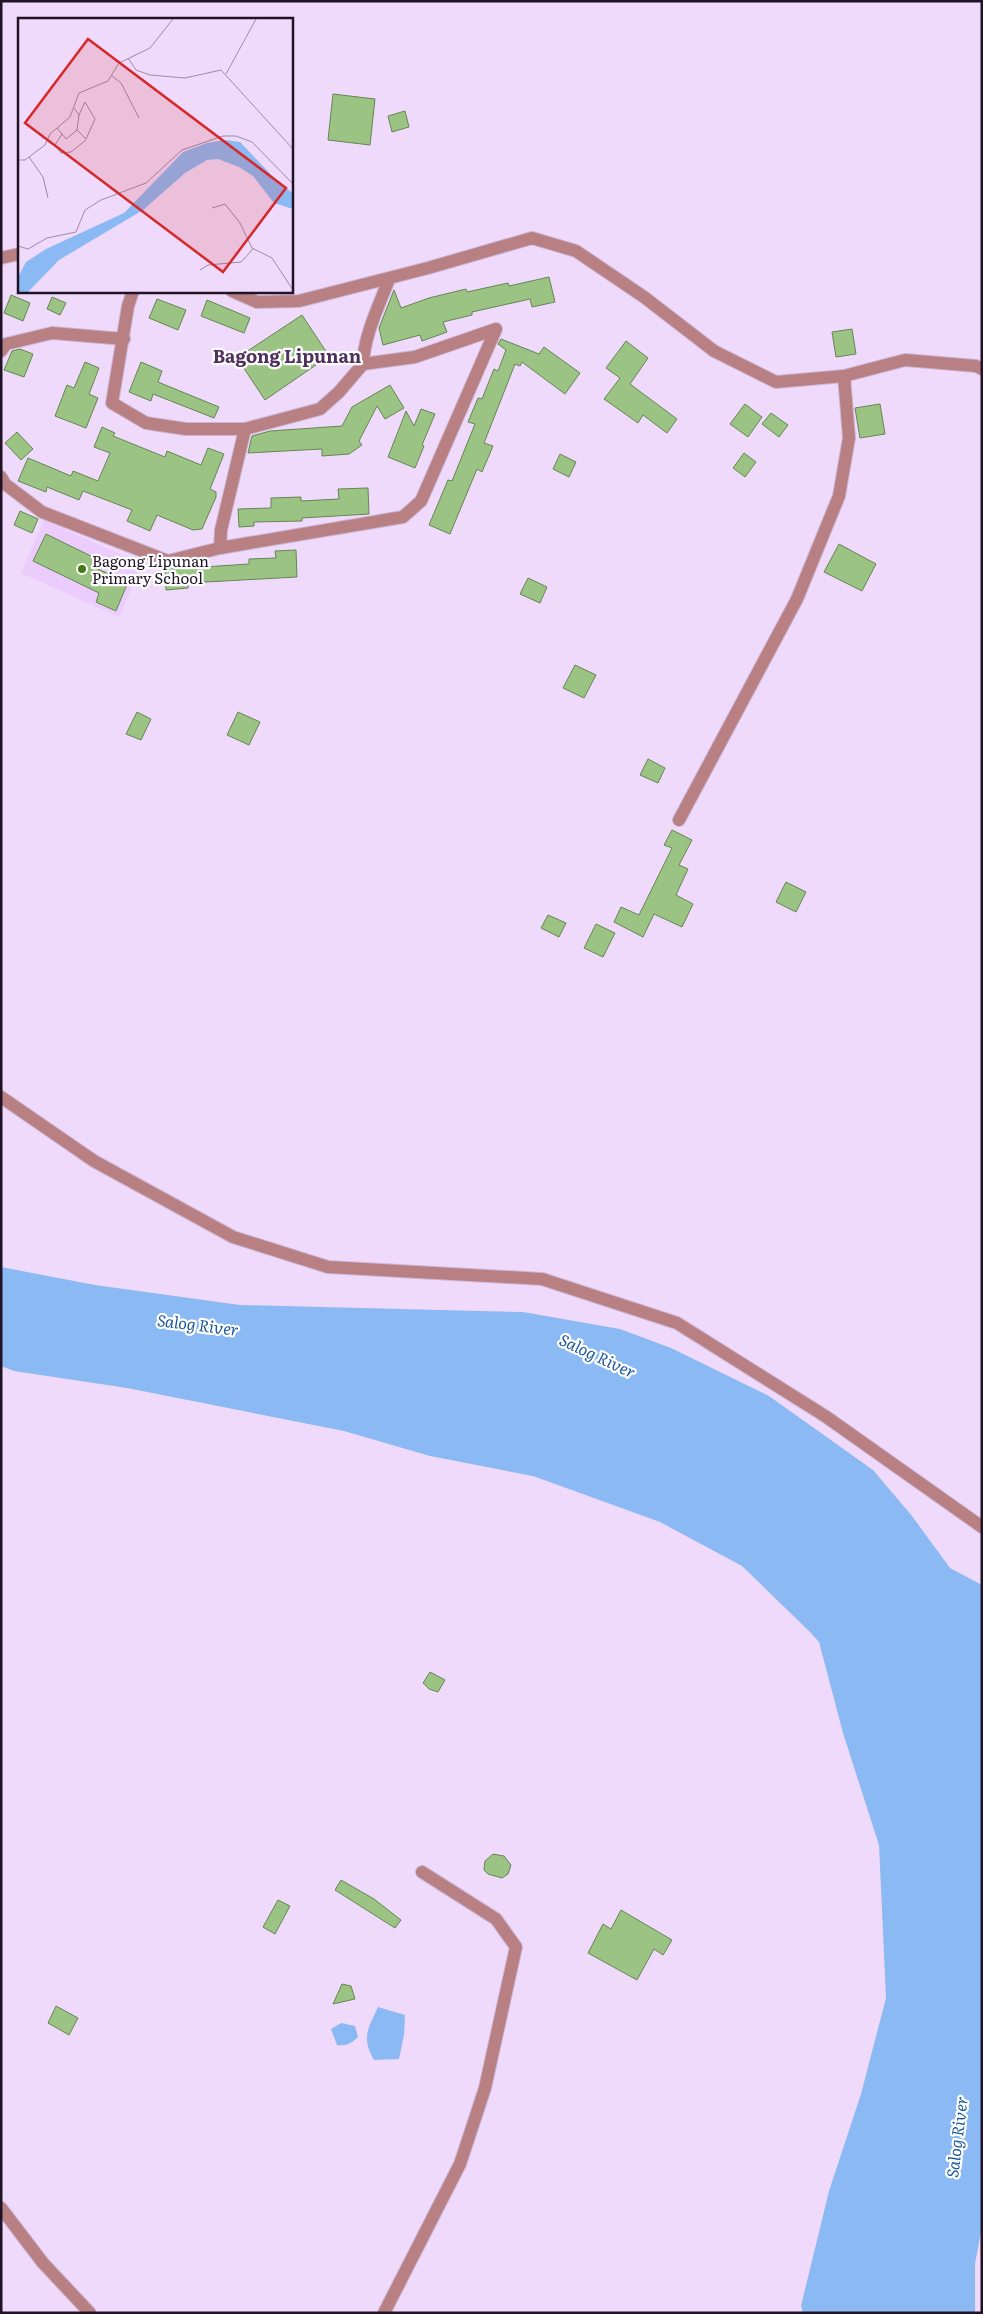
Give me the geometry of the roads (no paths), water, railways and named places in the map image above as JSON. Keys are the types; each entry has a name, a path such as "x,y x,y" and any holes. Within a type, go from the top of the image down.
{"street":[{"path":"234,292 257,302 299,301 388,279 532,238 576,251 644,297 714,351 776,382 844,376 905,360 982,368"},
{"path":"1,258 18,254"},
{"path":"133,292 128,306 112,403 146,423 186,429 245,429 320,409 339,392 362,364 370,328 388,279"},
{"path":"1,477 5,484 42,512 168,561 220,548 403,517 421,501 496,329 415,358 362,364"},
{"path":"1,351 6,344 52,333 124,339"},
{"path":"679,820 797,599 839,496 849,438 844,376"},
{"path":"220,548 221,530 245,429"},
{"path":"1,1097 94,1161 233,1237 328,1267 542,1279 677,1323 825,1416 982,1527"},
{"path":"384,2313 460,2164 485,2088 516,1947 496,1919 422,1872"},
{"path":"1,2208 43,2263 90,2313"}],"water":[{"name":"Salog River","path":"1,1267 95,1285 240,1305 523,1312 620,1329 671,1348 769,1396 873,1470 912,1516 950,1568 982,1585 982,2226 975,2264 975,2313 803,2313 801,2306 829,2191 861,2094 886,1998 879,1845 843,1733 819,1642 810,1632 742,1566 660,1522 533,1476 430,1456 344,1431 127,1388 14,1371 1,1366"},
{"path":"378,2007 405,2015 404,2035 399,2059 374,2060 370,2052 367,2033"},
{"path":"341,2023 355,2026 358,2037 349,2044 337,2045 331,2029"}],"place":[{"name":"Bagong Lipunan Primary School","path":"82,569"}],"district":[{"name":"Bagong Lipunan","path":"287,355"}]}
